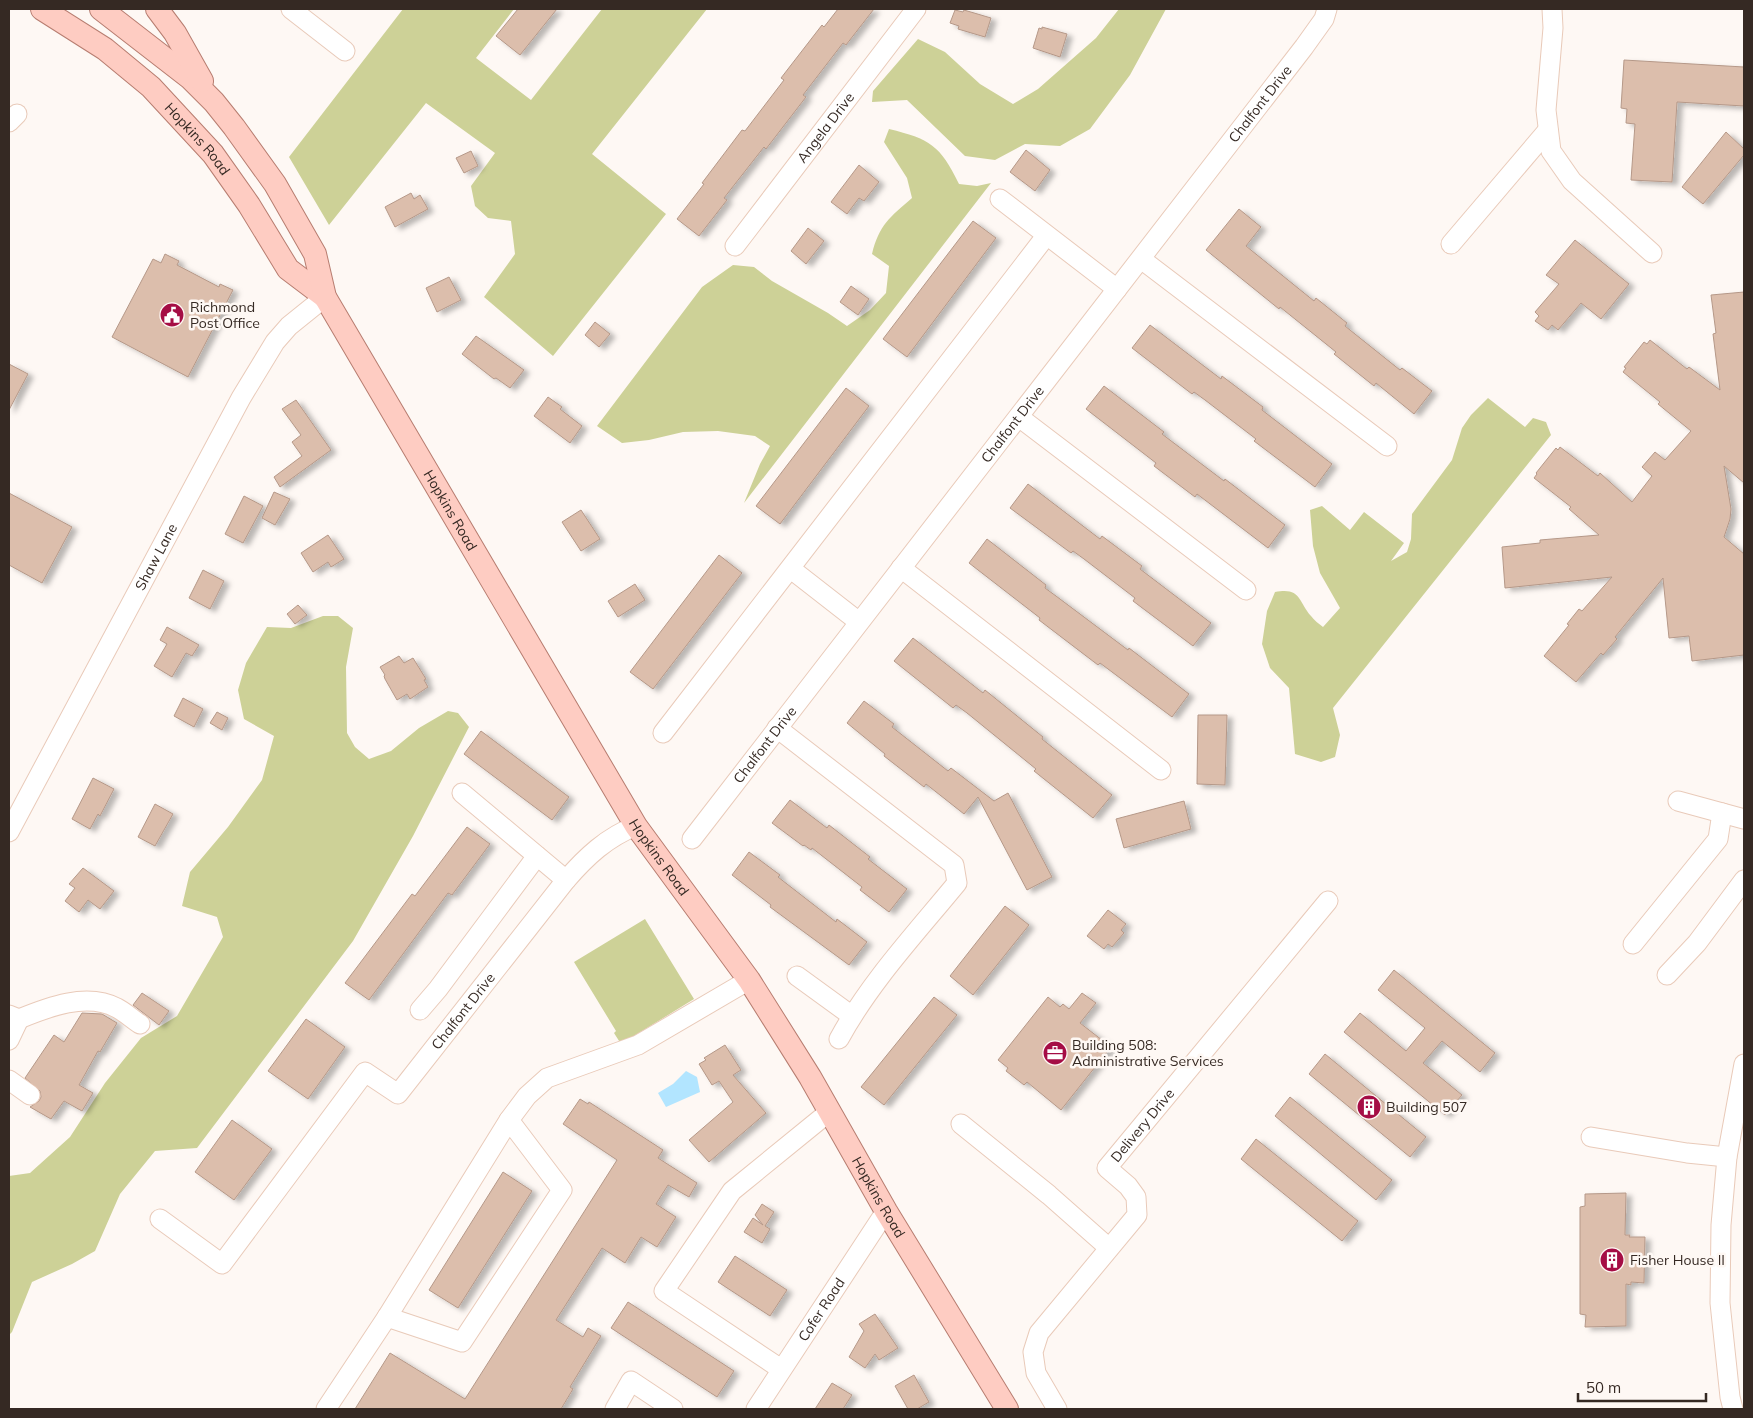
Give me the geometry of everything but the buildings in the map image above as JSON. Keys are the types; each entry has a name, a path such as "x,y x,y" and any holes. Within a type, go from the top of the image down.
{"main road":[{"name":"Hopkins Road","path":"42,9 105,49 151,88 213,154 249,205 288,269 325,297"},
{"name":"Hopkins Road","path":"101,9 190,78 214,102 275,184 315,254 325,297 636,826 749,980 886,1211 1007,1409"},
{"path":"157,9 174,33 214,102"}],"street":[{"path":"291,9 345,51"},
{"name":"Angela Drive","path":"735,246 916,9"},
{"name":"Chalfont Drive","path":"692,838 1304,47 1324,19 1327,9"},
{"path":"1552,9 1553,28 1546,110 1551,150 1572,181 1652,253"},
{"path":"1451,244 1548,130"},
{"path":"1000,199 1117,289"},
{"path":"662,734 1046,236"},
{"path":"1141,259 1386,446"},
{"name":"Shaw Lane","path":"9,832 241,398 275,342 289,326 325,297"},
{"path":"1019,417 1246,590"},
{"path":"901,568 1161,770"},
{"path":"790,569 859,622"},
{"path":"777,728 954,865 957,883 913,936 852,1016 839,1039"},
{"path":"462,793 566,880"},
{"path":"1678,802 1744,820"},
{"path":"1633,944 1718,839 1722,813"},
{"name":"Chalfont Drive","path":"160,1219 222,1264 365,1072 398,1094 585,858 618,833 636,826"},
{"path":"420,1010 438,989 537,856"},
{"path":"1667,976 1697,943 1744,880"},
{"name":"Delivery Drive","path":"1057,1409 1036,1374 1033,1352 1039,1333 1137,1215 1136,1197 1128,1186 1107,1168 1328,901"},
{"path":"797,976 852,1016"},
{"path":"326,1409 387,1317 509,1120 527,1096 547,1078 638,1045 749,980"},
{"path":"438,989 463,1010"},
{"path":"9,1040 14,1017 52,1006 90,1001 116,1007 140,1024"},
{"path":"1734,1409 1730,1397 1720,1303 1721,1225 1733,1150 1732,1121 1744,1064"},
{"path":"9,1080 30,1095"},
{"path":"781,1369 664,1291 732,1191 829,1112"},
{"path":"387,1317 462,1342 562,1190 509,1120"},
{"path":"961,1124 1049,1195 1109,1248"},
{"path":"1591,1137 1687,1153 1733,1150"},
{"name":"Cofer Road","path":"756,1409 886,1211"},
{"path":"615,1409 631,1381 672,1409"}],"green space":[{"path":"403,9 514,9 476,58 531,100 602,9 707,9 592,154 666,214 553,356 484,297 515,254 511,221 488,218 475,206 471,186 495,153 426,103 329,225 289,157"},
{"path":"1119,9 1166,9 1130,75 1090,129 1060,146 1025,144 995,160 965,156 907,100 872,102 873,91 918,39 945,52 980,84 1013,104 1038,89 1096,38"},
{"path":"889,129 915,136 932,146 946,160 959,184 977,186 991,183 744,503 760,464 770,446 755,436 718,431 683,432 649,440 622,443 597,426 702,287 733,265 754,267 772,281 847,326 870,310 886,293 889,266 872,254 878,236 886,222 912,198 907,178 884,142"},
{"path":"1488,398 1525,427 1533,418 1546,422 1551,435 1333,708 1340,735 1335,757 1321,762 1295,754 1289,688 1270,668 1262,644 1267,611 1275,592 1294,593 1312,617 1323,627 1340,608 1320,573 1313,546 1310,510 1322,506 1350,530 1364,512 1404,543 1391,561 1407,552 1411,539 1412,514 1452,460 1462,428 1471,415"},
{"path":"323,616 338,616 353,628 346,667 347,733 355,747 369,759 391,751 419,728 448,711 458,713 469,727 413,836 353,941 197,1148 155,1151 120,1194 95,1251 72,1264 32,1282 12,1332 9,1335 9,1176 30,1173 70,1137 105,1083 141,1038 177,1016 223,937 217,917 182,906 190,872 228,827 262,780 274,736 244,719 238,690 246,663 267,627 291,628"},
{"path":"645,919 694,999 621,1044 614,1033 616,1031 574,962"}],"water":[{"path":"686,1071 697,1077 700,1092 666,1107 658,1093 673,1084"}],"place":[{"name":"Richmond Post Office","path":"172,315"},
{"name":"Building 508: Administrative Services","path":"1055,1053"},
{"name":"Building 507","path":"1369,1107"},
{"name":"Fisher House II","path":"1612,1260"}]}
